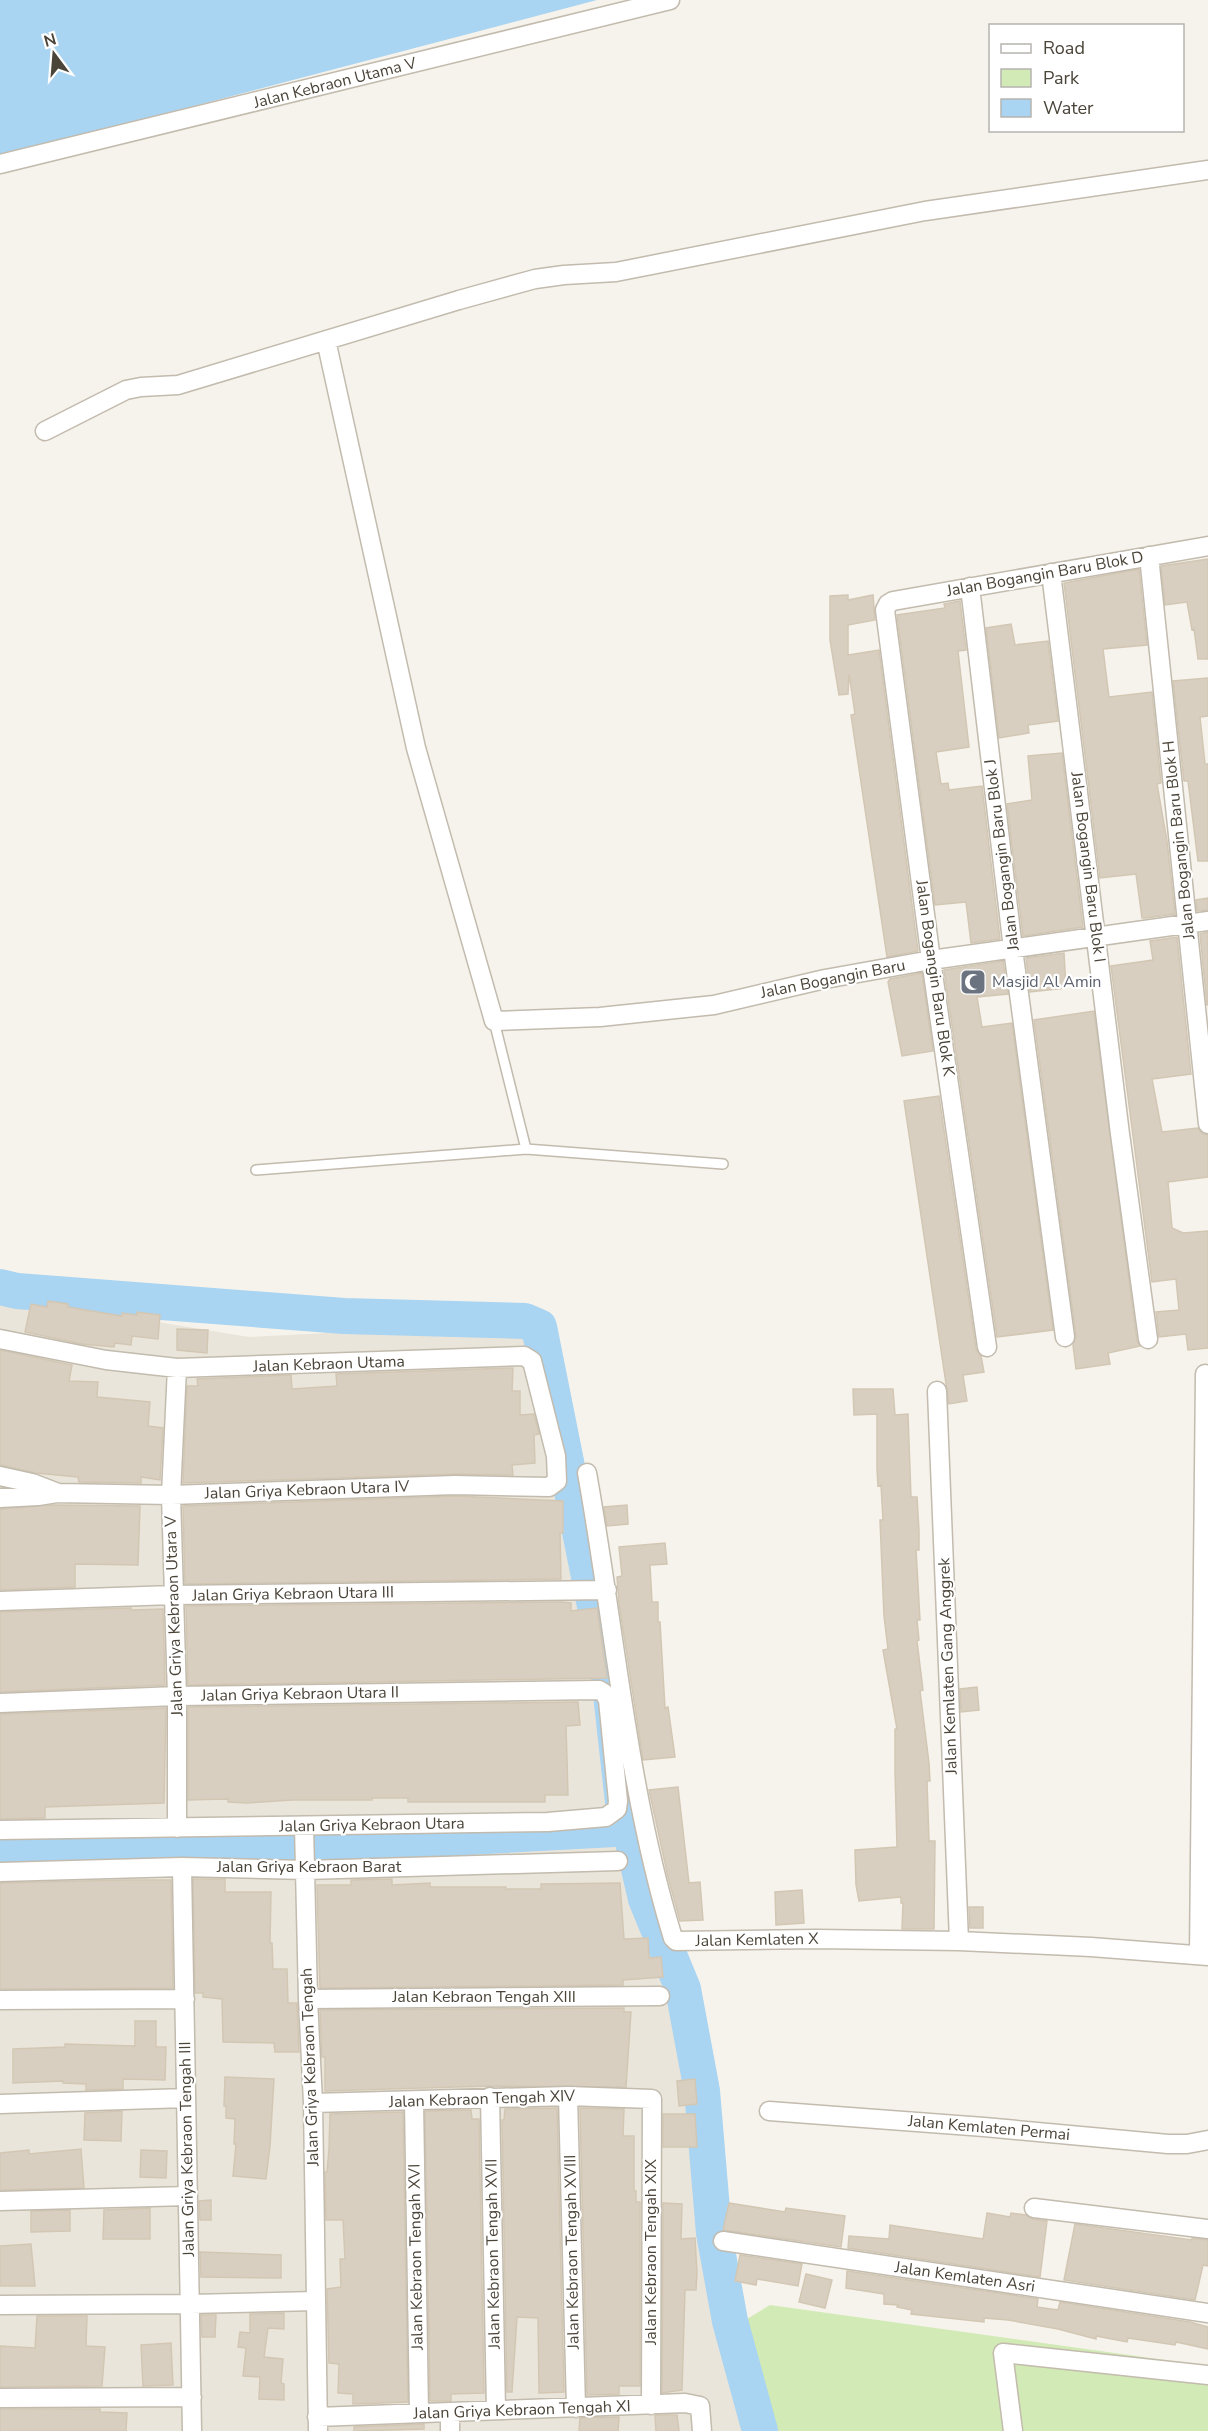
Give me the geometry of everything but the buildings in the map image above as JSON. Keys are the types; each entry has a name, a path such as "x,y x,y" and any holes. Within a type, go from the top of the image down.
{"street":[{"name":"Jalan Kebraon Utama V","path":"0,164 670,0"},
{"path":"45,431 126,390 141,387 178,386 535,279 616,272 925,211 1208,170"},
{"path":"313,344 416,748 494,1021"},
{"name":"Jalan Bogangin Baru Blok D","path":"885,610 888,604 893,602 1208,546"},
{"name":"Jalan Bogangin Baru Blok H","path":"1149,556 1208,1124"},
{"name":"Jalan Bogangin Baru Blok I","path":"1051,573 1148,1339"},
{"name":"Jalan Bogangin Baru Blok J","path":"970,587 1013,949 1065,1337"},
{"name":"Jalan Bogangin Baru Blok K","path":"885,610 987,1347"},
{"name":"Jalan Bogangin Baru","path":"494,1021 600,1017 714,1005 825,979 932,960 1097,939 1208,921"},
{"name":"Jalan Kebraon Utama","path":"0,1339 106,1360 177,1368 524,1356 532,1361 556,1456 557,1481 555,1484"},
{"name":"Jalan Griya Kebraon Utara V","path":"177,1368 171,1495 177,1696 177,1828"},
{"path":"1203,1956 1205,1374"},
{"name":"Jalan Kemlaten Gang Anggrek","path":"937,1391 959,1941"},
{"name":"Jalan Kemlaten X","path":"587,1473 640,1805 657,1886 673,1938 682,1942 816,1939 959,1941 1091,1947 1203,1956"},
{"name":"Jalan Griya Kebraon Utara IV","path":"0,1476 32,1483 58,1493"},
{"name":"Jalan Griya Kebraon Utara IV","path":"0,1498 58,1493 171,1495 454,1485 549,1487 555,1484"},
{"name":"Jalan Griya Kebraon Utara III","path":"0,1601 173,1595 607,1590"},
{"name":"Jalan Griya Kebraon Utara II","path":"0,1703 177,1696 599,1690"},
{"name":"Jalan Griya Kebraon Utara","path":"0,1830 177,1828 304,1830 548,1822 606,1817 617,1809 618,1801 608,1700 599,1690"},
{"name":"Jalan Griya Kebraon Tengah","path":"304,1830 313,2103 317,2424"},
{"name":"Jalan Griya Kebraon Barat","path":"0,1872 305,1864 618,1861"},
{"name":"Jalan Griya Kebraon Tengah III","path":"182,1867 192,2431"},
{"name":"Jalan Kebraon Tengah XIII","path":"308,1999 660,1996"},
{"path":"0,2000 184,2000"},
{"name":"Jalan Kebraon Tengah XIV","path":"313,2103 568,2096 652,2099"},
{"name":"Jalan Kebraon Tengah XVIII","path":"568,2096 576,2408"},
{"name":"Jalan Kebraon Tengah XVII","path":"490,2097 496,2410"},
{"path":"0,2104 186,2098"},
{"name":"Jalan Kebraon Tengah XIX","path":"651,2405 652,2099"},
{"name":"Jalan Kebraon Tengah XVI","path":"414,2102 419,2413"},
{"name":"Jalan Kemlaten Permai","path":"769,2110 1168,2144 1187,2144 1208,2140"},
{"path":"0,2201 188,2196"},
{"path":"1034,2208 1208,2229"},
{"name":"Jalan Kemlaten Asri","path":"723,2241 1208,2313"},
{"path":"0,2305 315,2301"},
{"path":"1013,2431 1003,2354 1208,2375"},
{"path":"0,2398 192,2397"},
{"name":"Jalan Griya Kebraon Tengah XI","path":"317,2424 419,2413 685,2403 700,2406 702,2431"},
{"path":"450,2412 450,2431"}],"lane":[{"path":"494,1021 526,1149"},
{"path":"256,1170 526,1149 723,1164"}],"shaded area":[{"path":"0,1296 249,1337 543,1322 566,1417 648,1895 694,1996 718,2243 778,2431 0,2431"}],"green space":[{"path":"770,2305 1208,2366 1208,2431 778,2431 742,2322"}],"water":[{"path":"0,0 597,0 0,157"}],"waterway":[{"path":"0,1287 17,1291 344,1316 525,1321 539,1327 609,1676 624,1811 633,1828 634,1847 646,1899 683,1989 702,2091 714,2233 730,2321 760,2431"},
{"path":"0,1848 321,1845 633,1828"}],"place":[{"name":"Masjid Al Amin","path":"973,982"}]}
